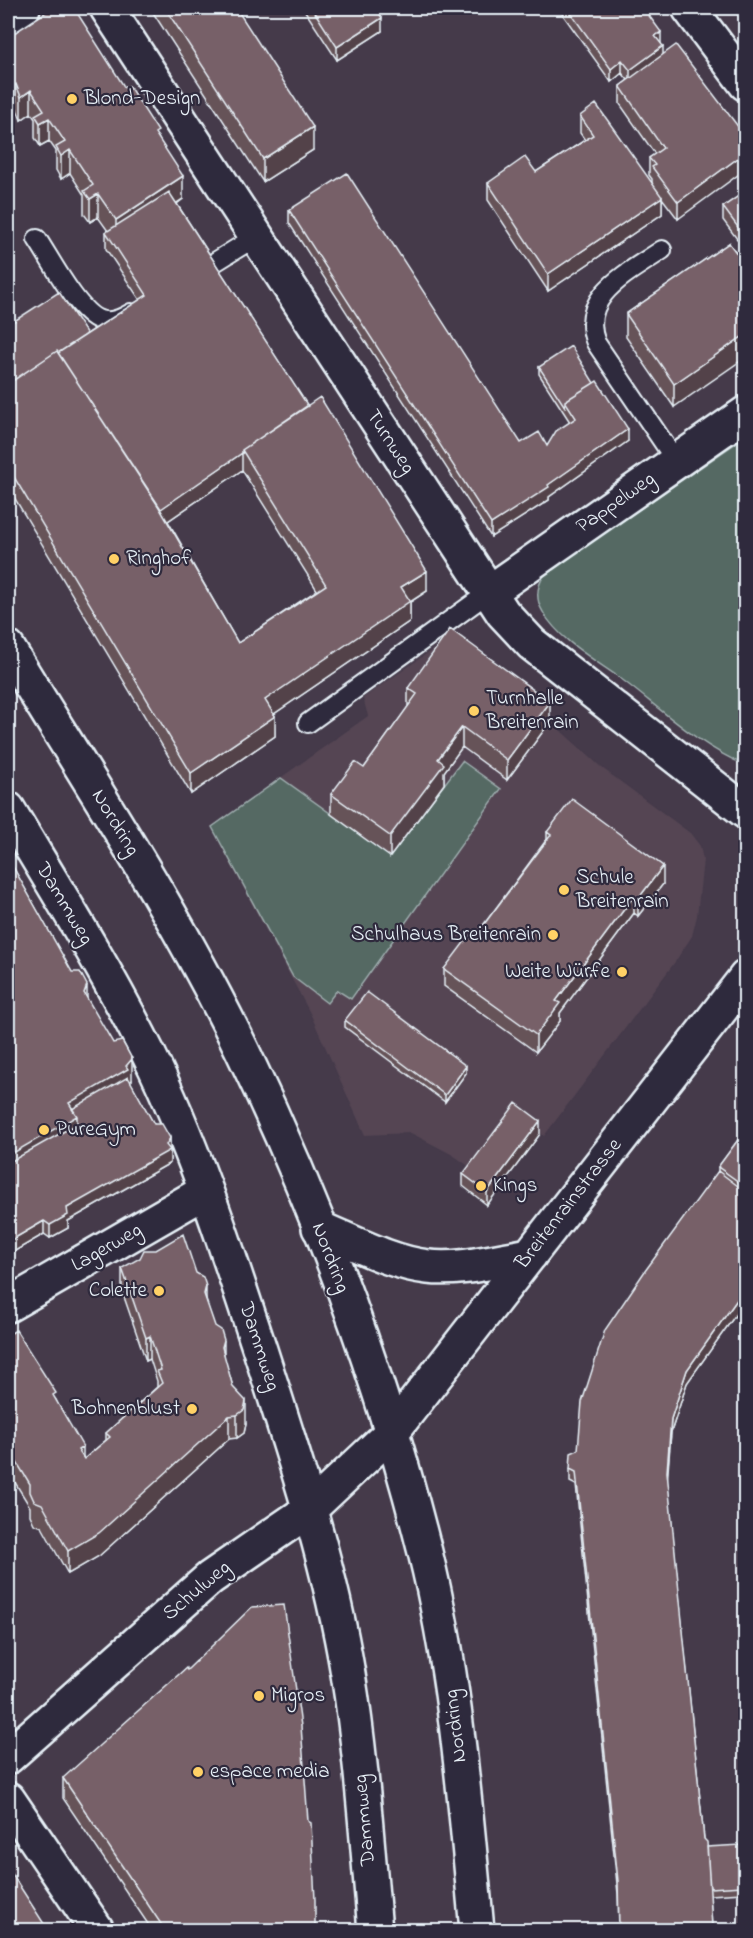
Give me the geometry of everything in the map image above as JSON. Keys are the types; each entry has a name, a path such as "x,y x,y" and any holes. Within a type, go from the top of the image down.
{"street":[{"path":"8,17 23,8"},
{"name":"Turnweg","path":"107,8 488,593 514,627 532,644 746,812"},
{"path":"689,8 746,84"},
{"name":"Pappelweg","path":"488,593 746,413"},
{"name":"Nordring","path":"8,648 155,890 209,988 241,1048 319,1228 392,1432 426,1555 451,1681 477,1930"},
{"name":"Dammweg","path":"8,809 116,992 148,1055 206,1191 280,1412 309,1510 348,1673 361,1776 375,1930"},
{"name":"Breitenrainstrasse","path":"392,1432 746,977"},
{"name":"Lagerweg","path":"8,1305 206,1191"},
{"path":"319,1228 389,1257 428,1267 458,1266 530,1255"},
{"name":"Schulweg","path":"8,1757 210,1578 309,1510 392,1432"},
{"path":"8,1799 97,1930"}],"lane":[{"path":"207,267 257,236"},
{"path":"37,238 87,312 100,320 115,321 144,307"},
{"path":"662,250 603,293 594,307 592,332 596,343 676,461"},
{"path":"308,723 488,593"}],"shaded area":[{"name":"Schule Breitenrain","path":"442,643 550,721 602,768 690,833 700,846 703,860 697,916 692,936 675,962 544,1136 516,1116 474,1170 453,1155 411,1133 365,1135 310,1013 211,827 368,716 363,698","holes":["462,761 351,999 337,990 293,977 212,827 281,778 390,857"]}],"green space":[{"path":"745,437 745,765 712,748 680,726 558,632 543,612 538,593 545,574"},
{"path":"462,761 501,789 351,999 337,990 327,1003 293,977 212,827 281,778 390,856"}],"building":[{"path":"52,8 74,8 125,88 129,86 158,131 155,133 183,176 116,220 98,194 90,199 84,191 93,185 70,150 61,156 56,147 65,142 49,118 40,123 35,115 44,110 31,90 21,97 16,84 8,89 8,37"},
{"path":"165,8 236,8 313,127 263,159"},
{"path":"312,8 376,8 382,18 337,47"},
{"path":"567,8 648,8 650,10 647,13 661,32 655,36 663,46 630,70 622,60 611,69"},
{"path":"676,45 746,137 746,152 678,202 652,167 655,165 649,158 663,148 620,86"},
{"path":"596,104 662,197 548,274 488,183 525,157 536,172 593,135 580,116"},
{"path":"347,173 521,443 539,432 547,446 556,431 576,418 565,401 597,381 628,429 548,485 549,487 491,524 289,210"},
{"path":"746,191 746,226 740,230 723,207"},
{"path":"169,192 308,406 242,450 242,453 161,509 58,353 147,295 106,232"},
{"path":"729,243 746,266 746,334 674,384 626,314"},
{"path":"59,292 87,334 8,384 8,325"},
{"path":"571,346 594,383 565,401 565,407 539,367"},
{"name":"Ringhof","path":"57,351 159,507 238,643 326,585 242,450 320,397 427,571 401,587 410,601 265,700 275,716 191,773 8,467 8,384"},
{"path":"450,629 550,702 507,760 462,727 438,759 444,764 390,836 331,794 355,762 364,768 417,694 408,688"},
{"name":"Schulhaus Breitenrain","path":"572,799 663,866 638,899 634,896 556,1001 560,1003 536,1035 444,969 469,936 473,939 551,835 547,832"},
{"path":"8,858 72,972 80,972 87,985 84,993 113,1043 122,1041 132,1059 126,1066 128,1069 69,1103 77,1116 8,1156"},
{"path":"367,992 466,1066 445,1095 345,1020"},
{"path":"128,1077 154,1124 162,1124 170,1138 166,1145 170,1150 67,1208 68,1215 50,1225 44,1221 8,1242 8,1163 77,1124 77,1116 72,1109"},
{"path":"516,1103 540,1121 487,1192 463,1174"},
{"path":"746,1129 746,1187 718,1167"},
{"path":"718,1171 746,1192 746,1287 687,1370 671,1419 667,1472 704,1839 707,1842 712,1927 622,1930 619,1928 618,1881 576,1472 570,1469 571,1453 578,1450 582,1402 605,1330"},
{"path":"183,1234 196,1273 203,1277 206,1286 204,1294 215,1326 221,1330 224,1340 222,1347 233,1387 246,1401 244,1410 237,1415 229,1416 99,1533 68,1551 42,1504 34,1501 30,1492 30,1484 13,1456 8,1453 8,1335 16,1330 56,1393 53,1395 83,1447 78,1450 84,1459 110,1437 106,1433 162,1383 157,1371 161,1370 150,1336 146,1338 122,1268 140,1258 144,1250 156,1250"},
{"name":"espace media","path":"284,1605 301,1726 308,1821 311,1823 315,1930 165,1930 63,1778 186,1668 187,1670 252,1607"},
{"path":"8,1645 13,1656 8,1662"},
{"path":"741,1845 743,1886 710,1888 707,1847"},
{"path":"8,1868 48,1930 8,1930"}],"place":[{"name":"Blond-Design","path":"72,99"},
{"name":"Ringhof","path":"114,559"},
{"name":"Turnhalle Breitenrain","path":"474,711"},
{"name":"Schule Breitenrain","path":"564,890"},
{"name":"Schulhaus Breitenrain","path":"553,935"},
{"name":"Weite Würfe","path":"622,972"},
{"name":"PureGym","path":"44,1130"},
{"name":"Kings","path":"481,1186"},
{"name":"Colette","path":"159,1291"},
{"name":"Bohnenblust","path":"192,1409"},
{"name":"Migros","path":"259,1696"},
{"name":"espace media","path":"198,1772"}]}
